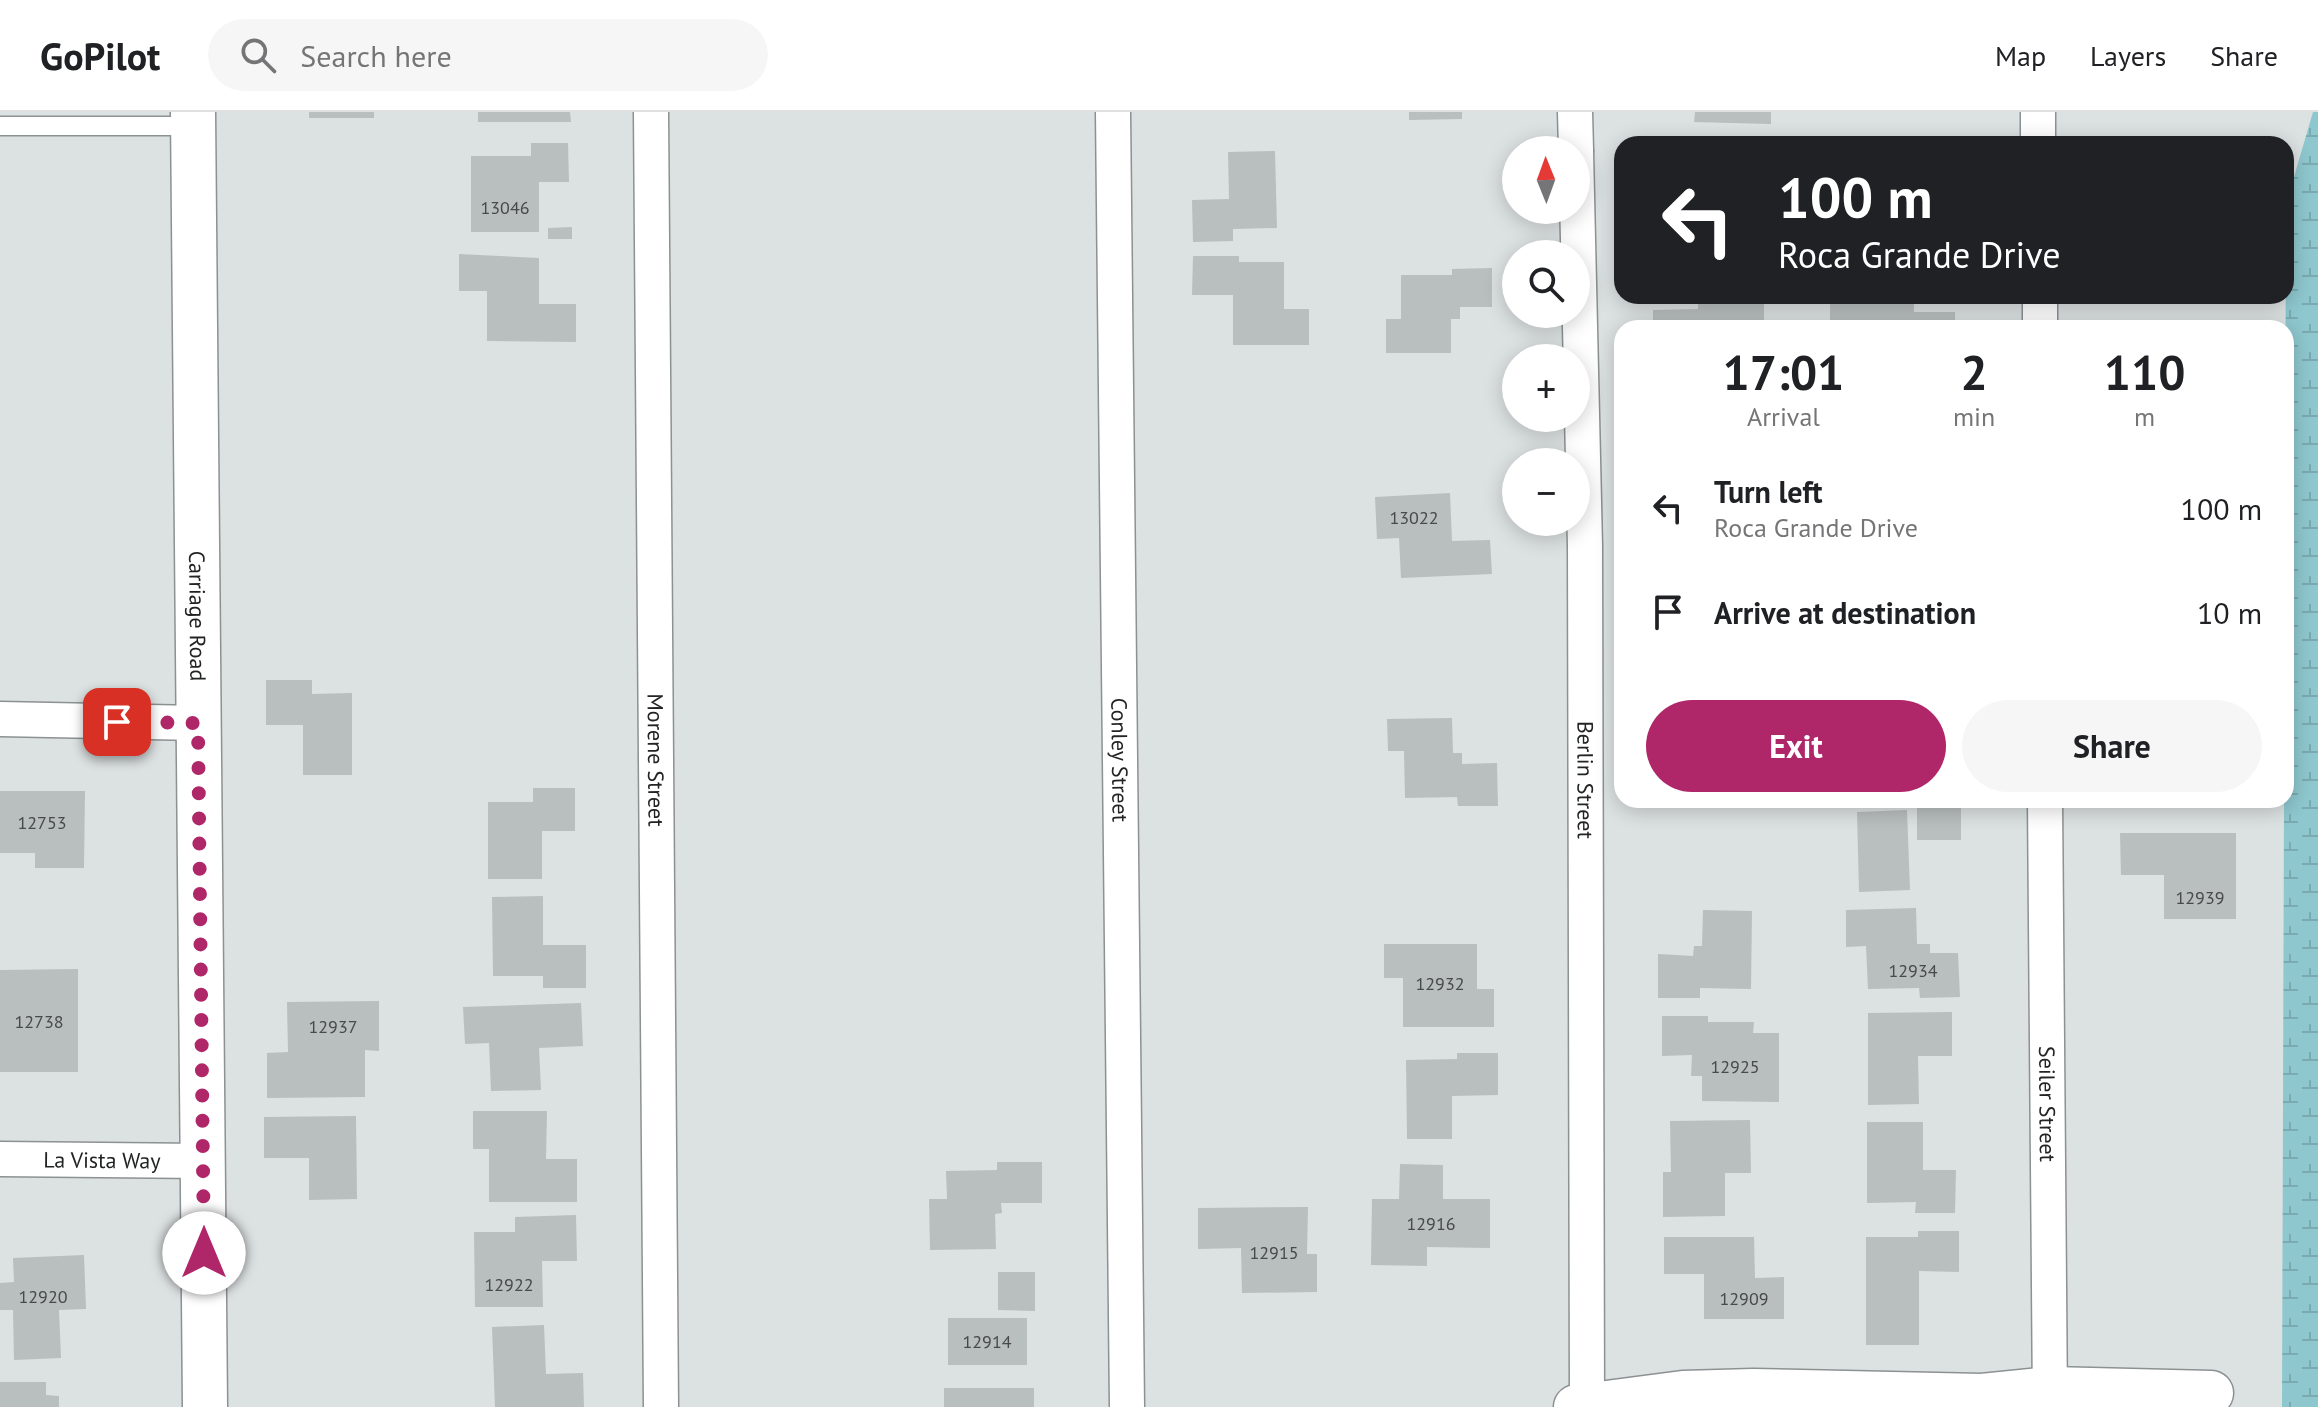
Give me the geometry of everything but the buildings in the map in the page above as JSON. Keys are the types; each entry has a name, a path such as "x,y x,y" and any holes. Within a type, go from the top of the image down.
{"street":[{"name":"Morene Street","path":"651,112 661,1407"},
{"name":"Conley Street","path":"1113,112 1127,1407"},
{"name":"Berlin Street","path":"1575,112 1576,136"},
{"path":"2038,112 2038,136"},
{"name":"Carriage Road","path":"194,119 205,1407"},
{"name":"Berlin Street","path":"1578,224 1585,546 1583,1407"},
{"path":"0,719 198,723"},
{"name":"Seiler Street","path":"2045,808 2050,1398"},
{"name":"La Vista Way","path":"0,1159 203,1161"},
{"path":"1583,1407 1683,1393 1753,1391 2194,1400"}],"lane":[{"path":"0,126 194,119"}],"green space":[{"path":"2313,112 2318,112 2318,1407 2282,1407 2284,808 2294,808 2294,320 2286,320 2286,304 2294,304 2294,177"}],"route":[{"path":"117,722 198,723 204,1253"}]}
